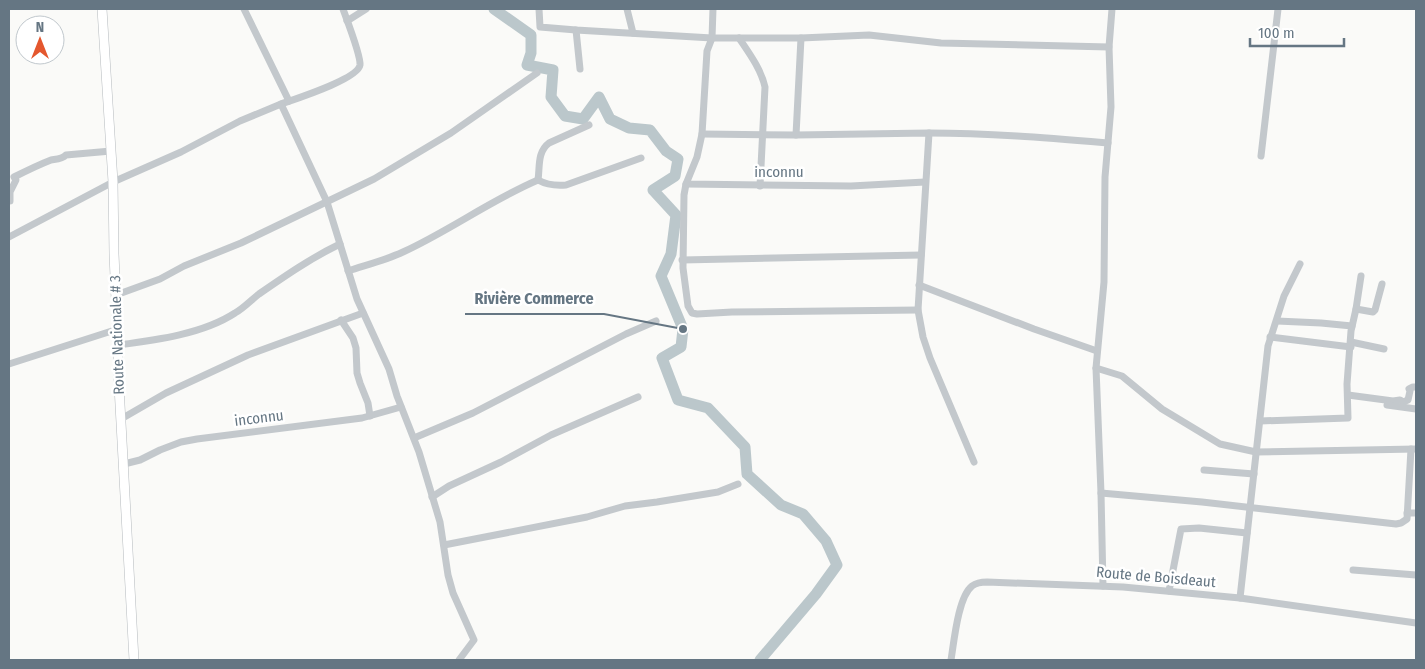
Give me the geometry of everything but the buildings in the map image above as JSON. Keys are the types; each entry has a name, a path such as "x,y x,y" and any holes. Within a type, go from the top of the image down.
{"main road":[{"name":"Route Nationale # 3","path":"102,9 113,182 118,368 134,660"}],"street":[{"path":"244,9 290,101"},
{"path":"9,237 113,182 180,152 240,121 330,86 356,73 360,65 358,51 343,9"},
{"path":"347,21 366,9"},
{"path":"538,9 540,27 576,30 712,38 801,38 869,35 941,43 1109,47"},
{"path":"627,9 633,33"},
{"path":"713,9 712,38 707,51 702,134 697,157 684,194 682,260 688,306 692,313 918,310"},
{"path":"1103,586 1096,368 1104,282 1105,177 1111,107 1109,47 1112,9"},
{"path":"1261,156 1278,9"},
{"path":"576,30 580,69"},
{"path":"739,38 757,66 764,87 760,186"},
{"path":"796,135 801,38"},
{"path":"116,295 160,279 184,266 241,243 374,179 442,138 537,73"},
{"path":"281,104 327,202 357,299 380,346 419,452 440,522 448,575 453,593 474,640 459,660"},
{"path":"538,180 540,155 544,146 589,125"},
{"path":"702,134 796,135 929,132 990,134 1108,143"},
{"path":"929,132 918,310 930,358 974,462"},
{"path":"10,201 10,192 16,180 14,177 66,155 111,151"},
{"path":"538,180 556,186 566,185 641,158"},
{"path":"348,271 401,253 538,180"},
{"name":"inconnu","path":"686,184 851,186 925,182"},
{"path":"118,345 146,342 184,333 222,320 242,309 320,253 340,244"},
{"path":"682,260 921,255"},
{"path":"1240,598 1270,336 1277,321 1284,296 1300,264"},
{"path":"1260,421 1348,418 1352,326 1361,276"},
{"path":"1356,308 1373,312 1382,284"},
{"path":"919,285 1097,351"},
{"path":"121,419 166,393 248,355 363,313"},
{"path":"341,320 353,338 356,348 357,373 368,403 370,416"},
{"path":"414,438 473,413 626,334 656,321"},
{"path":"1277,321 1352,326"},
{"path":"9,364 118,329"},
{"path":"1270,336 1384,349"},
{"path":"1096,368 1122,376 1162,410 1220,444 1256,452 1414,449 1407,519 1396,524 1250,507 1101,493"},
{"path":"1348,397 1400,400 1403,402 1408,400 1409,389 1416,387"},
{"path":"1348,397 1416,409"},
{"path":"432,497 449,486 551,436 638,398"},
{"name":"inconnu","path":"124,464 140,460 160,450 189,441 362,418 401,407"},
{"path":"1204,470 1254,474"},
{"path":"444,546 586,517 625,506 718,492 738,484"},
{"path":"1407,512 1416,513"},
{"path":"1168,591 1181,529 1199,528 1248,533"},
{"path":"1353,570 1416,575"},
{"name":"Route de Boisdeaut","path":"951,660 962,600 973,585 987,582 1103,586 1168,591 1240,598 1416,622"}],"waterway":[{"path":"494,9 531,35 531,53 527,65 553,70 551,97 565,116 583,119 599,97 610,119 629,128 650,130 666,151 678,159 675,176 653,190 676,215 671,254 661,276 683,329 681,347 662,358 678,400 708,408 745,447 747,474 781,505 803,514 826,541 837,565 816,594 760,660"}],"place":[{"name":"Rivière Commerce","path":"683,329"}]}
